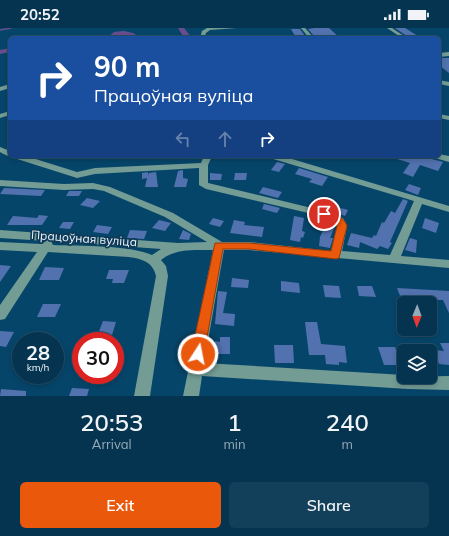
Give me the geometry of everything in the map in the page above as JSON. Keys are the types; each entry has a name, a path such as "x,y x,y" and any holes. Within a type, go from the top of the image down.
{"street":[{"path":"203,36 204,32 209,28 235,28"},
{"path":"303,28 310,36"},
{"path":"389,28 402,36"},
{"path":"23,158 77,175 93,186"},
{"path":"207,158 204,166 204,185 324,214 339,220 342,226 336,255"},
{"path":"280,158 449,209"},
{"path":"77,175 95,171 204,166"},
{"path":"0,182 64,187 93,186 107,189 168,215 214,241 218,246 190,396"},
{"path":"394,260 419,200"},
{"path":"0,234 177,246 249,246 449,264"},
{"path":"0,315 52,237"},
{"name":"Працоўная вуліца","path":"0,246 129,253 142,255 152,260"},
{"path":"142,396 162,276 160,266 152,260 162,253 177,246"},
{"path":"195,369 408,382 449,383"}],"building":[{"path":"329,28 338,36 314,36 308,29"},
{"path":"395,28 405,28 418,36 407,36"},
{"path":"291,29 300,29 305,36 303,36 295,36"},
{"path":"441,58 449,58 449,73 441,67"},
{"path":"394,158 428,158 443,162 438,171 420,165 413,177 403,173 410,163"},
{"path":"277,162 285,164 279,172 271,170"},
{"path":"299,168 328,177 322,186 309,182 312,179 295,174"},
{"path":"183,170 183,178 188,179 186,187 174,187 178,171"},
{"path":"148,172 148,175 149,173 156,172 158,187 145,187 147,178 142,179 142,173"},
{"path":"210,173 222,174 221,180 210,180"},
{"path":"235,173 247,173 246,180 234,180"},
{"path":"409,184 421,188 418,195 405,190"},
{"path":"263,187 282,192 278,198 259,193"},
{"path":"4,188 45,190 41,196 0,194"},
{"path":"69,191 82,191 79,196 66,196"},
{"path":"87,198 100,201 93,208 80,205"},
{"path":"403,199 408,201 390,242 392,243 388,249 380,246 377,249 360,242 359,248 347,245 351,233 372,238 374,235 376,236 382,222 384,223 391,211 395,213"},
{"path":"264,204 280,208 277,213 262,209"},
{"path":"337,207 348,210 345,216 334,212"},
{"path":"39,215 48,216 42,225 7,225 13,216 37,218"},
{"path":"294,216 304,218 302,231 305,232 303,238 301,237 300,242 290,240"},
{"path":"213,218 224,221 220,227 209,224"},
{"path":"425,218 439,223 436,233 422,228"},
{"path":"159,220 171,223 165,231 152,228"},
{"path":"234,220 245,222 244,225 264,227 262,237 230,233"},
{"path":"327,221 334,223 335,226 330,238 333,238 330,248 319,246 320,237"},
{"path":"63,222 74,222 70,229 59,228"},
{"path":"97,225 112,227 108,234 93,232"},
{"path":"130,230 147,231 144,239 127,238"},
{"path":"183,230 191,234 189,240 179,239"},
{"path":"410,238 417,240 416,253 405,250"},
{"path":"0,265 11,266 0,282"},
{"path":"45,267 64,268 59,280 39,280"},
{"path":"109,270 129,270 124,283 112,283 113,279 106,279"},
{"path":"232,278 249,280 248,288 231,287"},
{"path":"281,281 299,283 300,293 281,291"},
{"path":"323,285 339,286 341,298 325,297"},
{"path":"357,286 372,286 376,297 359,296"},
{"path":"397,288 449,291 449,313 443,300 437,300 437,296 400,296"},
{"path":"218,291 227,292 223,313 235,314 234,326 215,324"},
{"path":"43,304 61,304 55,317 37,317"},
{"path":"103,321 116,322 113,332 99,332"},
{"path":"305,322 317,322 321,344 345,346 347,363 339,362 339,365 326,364 325,355 309,355"},
{"path":"0,331 14,332 12,332 12,336 6,347 0,346"},
{"path":"220,337 230,337 230,354 214,354 215,341 220,342"},
{"path":"440,343 449,343 449,365 439,364 437,350 444,351"},
{"path":"274,345 293,345 294,363 275,363"},
{"path":"378,347 395,347 397,353 397,365 384,365"},
{"path":"72,388 89,389 87,396 69,396"},
{"path":"1,389 26,391 26,396 0,396"}],"waterway":[{"path":"0,30 11,28"},
{"path":"181,28 187,36"},
{"path":"113,36 120,33 131,34 134,36"},
{"path":"0,52 8,50"}],"route":[{"path":"198,354 218,246 249,246 336,255 342,226 339,220 333,216 324,214"}]}
